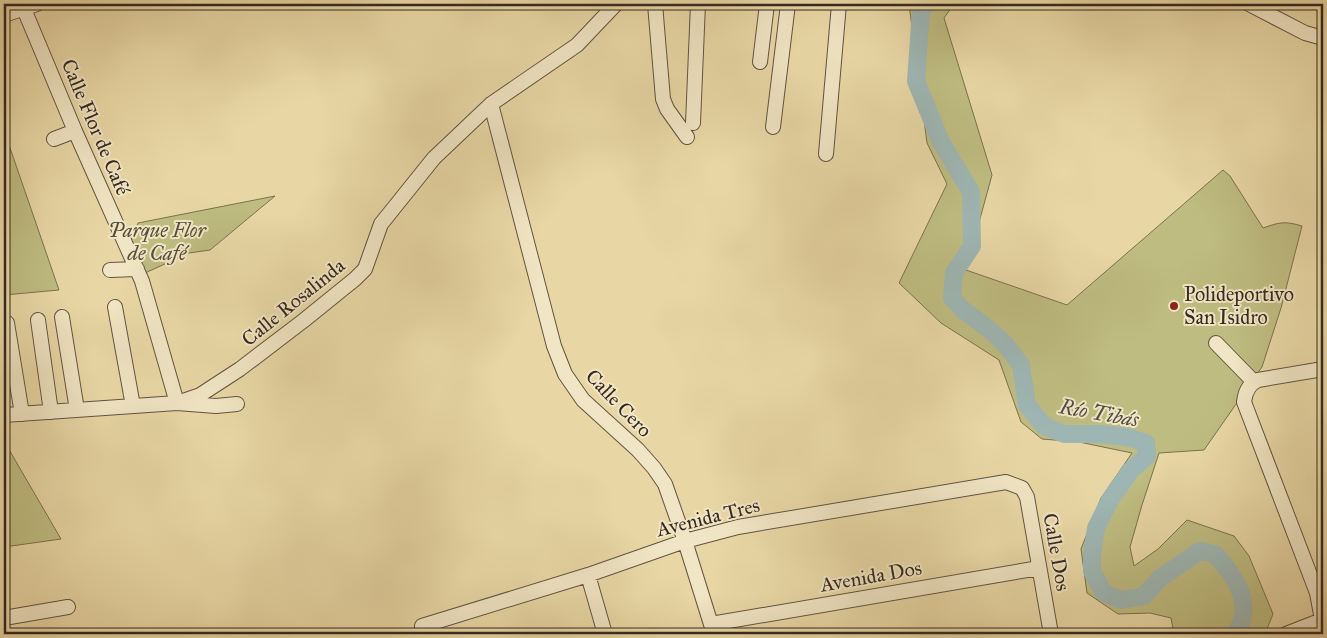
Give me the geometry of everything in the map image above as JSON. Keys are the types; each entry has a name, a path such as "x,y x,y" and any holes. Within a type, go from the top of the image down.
{"street":[{"name":"Calle Rosalinda","path":"4,415 177,403 200,395 310,316 365,269 381,224 434,158 492,104 577,45 616,4"},
{"path":"655,4 664,99 667,109 687,137"},
{"path":"693,123 698,4"},
{"path":"760,62 768,4"},
{"path":"773,127 788,4"},
{"path":"826,154 839,4"},
{"path":"1249,4 1304,32 1323,38"},
{"path":"4,15 31,6"},
{"name":"Calle Flor de Café","path":"31,6 75,131 142,281 177,403"},
{"name":"Calle Cero","path":"492,104 554,346 565,374 583,400 654,468 665,484 712,629"},
{"path":"54,139 75,131"},
{"path":"110,270 137,269"},
{"path":"115,307 132,406"},
{"path":"62,317 76,410"},
{"path":"38,320 50,412"},
{"path":"7,323 25,414"},
{"path":"17,336 25,414"},
{"path":"1216,343 1254,382"},
{"path":"1286,634 1323,623 1317,593 1244,402 1247,390 1254,382 1323,369"},
{"path":"177,403 216,406 237,404"},
{"name":"Avenida Tres","path":"422,626 588,575 685,541 738,527 991,484 1006,482 1013,484"},
{"name":"Calle Dos","path":"1013,484 1022,488 1027,497 1051,634"},
{"name":"Avenida Dos","path":"712,629 1039,568"},
{"path":"588,575 605,634"},
{"path":"4,618 68,607"}],"path":[{"path":"4,464 9,463"}],"green space":[{"path":"909,4 954,4 944,18 992,175 966,270 1067,305 1223,170 1230,176 1263,228 1282,223 1302,226 1281,308 1262,367 1204,450 1159,453 1130,547 1134,566 1158,549 1187,520 1234,536 1249,556 1273,614 1265,634 1174,634 1171,618 1150,613 1118,614 1087,593 1081,549 1101,498 1132,453 1079,442 1042,439 1021,422 999,360 941,323 899,283 947,184 927,143"},
{"path":"4,145 9,145 59,290 4,295"},
{"name":"Parque Flor de Café","path":"275,196 210,250 189,253 145,273 130,241 138,223"},
{"path":"4,441 61,539 4,547"}],"waterway":[{"name":"Río Tibás","path":"927,4 921,10 916,81 941,142 971,192 972,246 954,273 952,298 962,309 1005,344 1021,365 1027,405 1044,426 1064,434 1100,434 1127,437 1146,443 1147,456 1131,470 1110,500 1096,528 1092,554 1092,571 1104,593 1121,600 1144,596 1160,578 1200,551 1215,554 1227,568 1241,593 1244,611 1239,627 1234,634"}],"place":[{"name":"Polideportivo San Isidro","path":"1174,306"}]}
